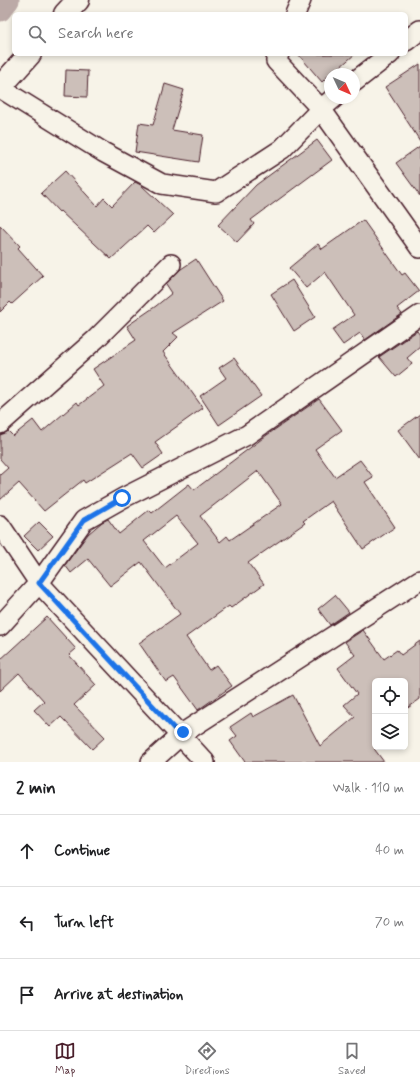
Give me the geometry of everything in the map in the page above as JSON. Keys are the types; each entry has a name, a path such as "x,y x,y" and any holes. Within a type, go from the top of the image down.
{"street":[{"path":"67,12 78,0"},
{"path":"296,12 301,0"},
{"path":"408,39 420,30"},
{"path":"28,56 0,87 103,152 162,184 216,192 282,149 327,104"},
{"path":"278,56 276,61 324,100"},
{"path":"360,77 387,56"},
{"path":"329,104 420,248"},
{"path":"0,424 96,339 171,264"},
{"path":"0,626 39,583 84,520 122,498 247,435 420,315"},
{"path":"0,525 39,583 205,762"},
{"path":"152,762 180,735 420,580"}],"building":[{"path":"300,56 353,56 339,68 324,68 324,80 322,82"},
{"path":"420,64 420,141 385,87"},
{"path":"66,70 88,71 87,97 65,96"},
{"path":"165,84 184,90 172,130 203,135 199,162 135,152 139,123 153,125"},
{"path":"317,140 332,160 251,220 254,224 237,242 218,225 256,185"},
{"path":"420,146 420,196 396,163"},
{"path":"65,171 97,206 104,198 112,206 135,182 141,185 173,215 154,233 147,226 111,259 60,211 59,212 41,193"},
{"path":"363,220 402,275 405,273 419,291 397,308 402,314 365,340 360,333 343,345 332,330 354,315 325,272 306,288 289,268 318,244 322,249"},
{"path":"0,225 20,246 18,248 43,276 12,304 10,302 0,312"},
{"path":"196,259 223,301 173,333 178,337 163,352 203,408 155,442 163,454 143,468 132,453 85,483 83,480 44,511 19,483 0,500 0,475 8,468 0,459 0,435 8,431 13,436 33,420 42,432 77,402 79,405 104,386 93,369 136,340 127,326 172,293 166,284 181,269"},
{"path":"292,280 315,317 294,331 271,294"},
{"path":"417,331 420,335 420,347 407,358 412,364 396,377 379,357"},
{"path":"234,358 261,396 219,425 200,396 226,378 219,368"},
{"path":"319,399 342,430 315,449 335,477 360,460 373,477 365,482 395,527 363,549 331,501 303,521 305,523 248,563 264,584 231,608 229,606 186,637 209,670 216,665 232,686 198,710 174,677 166,682 139,643 180,614 141,562 110,586 88,559 71,573 65,565 88,534 102,522 108,519 119,534 149,510 152,513 189,484 194,490 267,435","holes":["258,471 282,504 230,540 227,536 220,542 200,516","176,516 198,543 165,568 144,541"]},
{"path":"420,414 420,460 398,430"},
{"path":"39,522 53,536 38,550 24,536"},
{"path":"335,595 349,612 330,625 318,609"},
{"path":"47,617 76,649 69,655 96,685 74,705 105,737 92,749 61,717 50,727 34,710 44,701 19,673 0,691 0,660"},
{"path":"363,630 384,659 397,650 401,655 420,641 420,699 408,708 408,678 372,678 372,750 375,750 384,762 245,762 230,741 237,736 230,727 251,713 253,717 293,695 320,746 355,717 344,705 357,694 338,668 355,655 345,642"}],"waterway":[{"path":"0,10 8,0"}],"route":[{"path":"122,498 84,520 39,583 180,735 183,732"}]}
